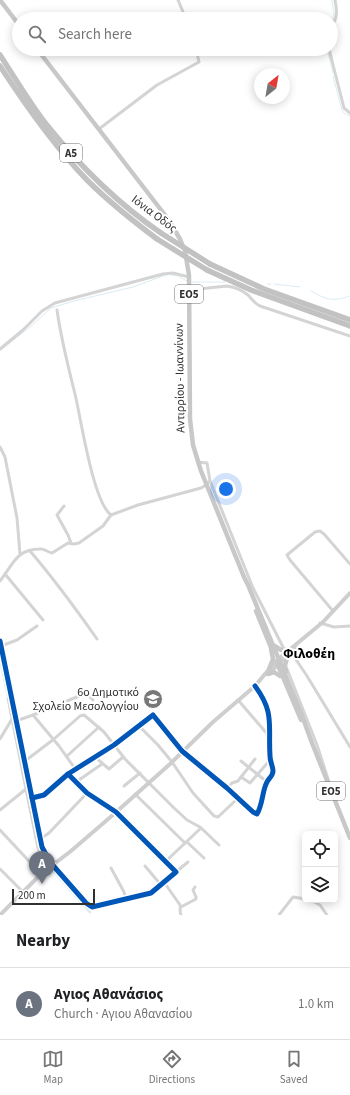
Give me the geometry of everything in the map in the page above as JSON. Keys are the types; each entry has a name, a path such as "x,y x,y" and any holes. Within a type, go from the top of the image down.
{"highway":[{"name":"Ιόνια Οδός","path":"0,55 22,90 46,123 83,166 115,198 159,236"},
{"name":"Ιόνια Οδός","path":"0,66 39,124 78,170 111,203 159,236 209,267 257,293 350,326"},
{"name":"Ιόνια Οδός","path":"209,267 279,295 350,320"}],"main road":[{"path":"0,0 12,16"},
{"name":"Αντιρρίου - Ιωαννίνων","path":"42,56 144,187 174,229 185,252 189,277 191,438 198,462 208,483 244,577 350,838"},
{"name":"Αντιρρίου - Ιωαννίνων","path":"244,577 245,584 271,649 278,662"},
{"path":"0,915 41,874 116,812 255,686 288,652 333,611 350,593"},
{"path":"272,644 278,650 288,652"},
{"path":"268,672 273,659 271,649"},
{"path":"285,679 288,652"},
{"path":"268,672 274,672 285,679"}],"street":[{"path":"178,0 183,12"},
{"path":"335,0 336,12"},
{"path":"99,129 157,85 199,62 198,56"},
{"path":"331,56 344,108 350,113"},
{"path":"0,349 23,330 42,311 55,303 138,282 163,274 173,273 189,277"},
{"path":"189,290 227,286 232,287 245,293 258,304 350,336"},
{"path":"56,310 67,366 94,481 104,507 111,515"},
{"path":"0,447 5,457 17,518 20,554"},
{"path":"198,462 208,463 208,483 255,592 288,652 307,676 350,747"},
{"path":"0,581 14,560 20,554 41,548 51,553 66,544 77,544 103,526 111,515 138,505 181,494 208,483"},
{"path":"64,506 57,515 71,543"},
{"path":"333,611 287,555 315,532 320,531 350,564"},
{"path":"30,551 49,573 97,639"},
{"path":"5,574 42,620"},
{"path":"320,623 334,627 350,626"},
{"path":"1,646 17,640 37,626"},
{"path":"0,641 40,839 44,854 50,867"},
{"path":"286,661 289,675 326,768 330,790"},
{"path":"32,798 44,795 68,774 114,745 138,725 153,715 182,751 257,814 267,782 273,772 270,760 270,726 268,708 255,686"},
{"path":"16,721 84,694 88,695 93,700"},
{"path":"8,698 38,848 42,857 50,867 86,903 95,907 150,893 188,862"},
{"path":"238,700 269,736"},
{"path":"33,715 54,739 76,770"},
{"path":"24,761 54,739 82,715 84,715 99,727 123,757 184,818 201,828 219,845"},
{"path":"0,739 12,719"},
{"path":"138,725 154,740 172,762 193,793 215,817 218,817 235,801"},
{"path":"67,756 99,727"},
{"path":"96,757 102,764 110,769 123,757"},
{"path":"227,788 232,783 238,781 255,759"},
{"path":"241,777 250,783 270,760"},
{"path":"241,761 267,782"},
{"path":"76,782 102,764"},
{"path":"124,786 140,773"},
{"path":"68,774 87,793 116,812 176,872"},
{"path":"0,810 26,789"},
{"path":"40,839 49,833 87,793"},
{"path":"135,794 204,858"},
{"path":"166,861 201,828"},
{"path":"0,830 41,874"},
{"path":"0,839 4,835"},
{"path":"146,866 161,885"},
{"path":"111,868 124,892 126,899"},
{"path":"0,869 24,892"},
{"path":"0,875 4,873"},
{"path":"164,882 181,907 181,915"},
{"path":"181,907 196,899 193,890 195,886"},
{"path":"279,915 293,897 302,898"},
{"path":"316,903 320,905 327,915"}],"waterway":[{"path":"332,0 334,12"},
{"path":"329,56 333,73"},
{"path":"333,76 342,110 350,116"},
{"path":"0,351 51,308 133,287 166,275"},
{"path":"171,275 178,276 187,281"},
{"path":"192,282 225,282"},
{"path":"274,284 300,287"},
{"path":"311,291 330,299 339,299 350,296"},
{"path":"0,658 9,700"},
{"path":"52,869 90,912"}],"cycle path":[{"path":"0,641 42,847 50,862 86,903 92,907 151,893 176,872 116,812 87,793 68,774"},
{"path":"32,798 44,795 68,774 114,745 153,715 182,751 257,814 265,786 272,774 273,767 270,758 270,727 268,712 266,704 255,686"}],"place":[{"name":"6ο Δημοτικό Σχολείο Μεσολογγίου","path":"153,699"},
{"name":"Αγιος Αθανάσιος","path":"42,884"}],"district":[{"name":"Φιλοθέη","path":"309,654"}]}
